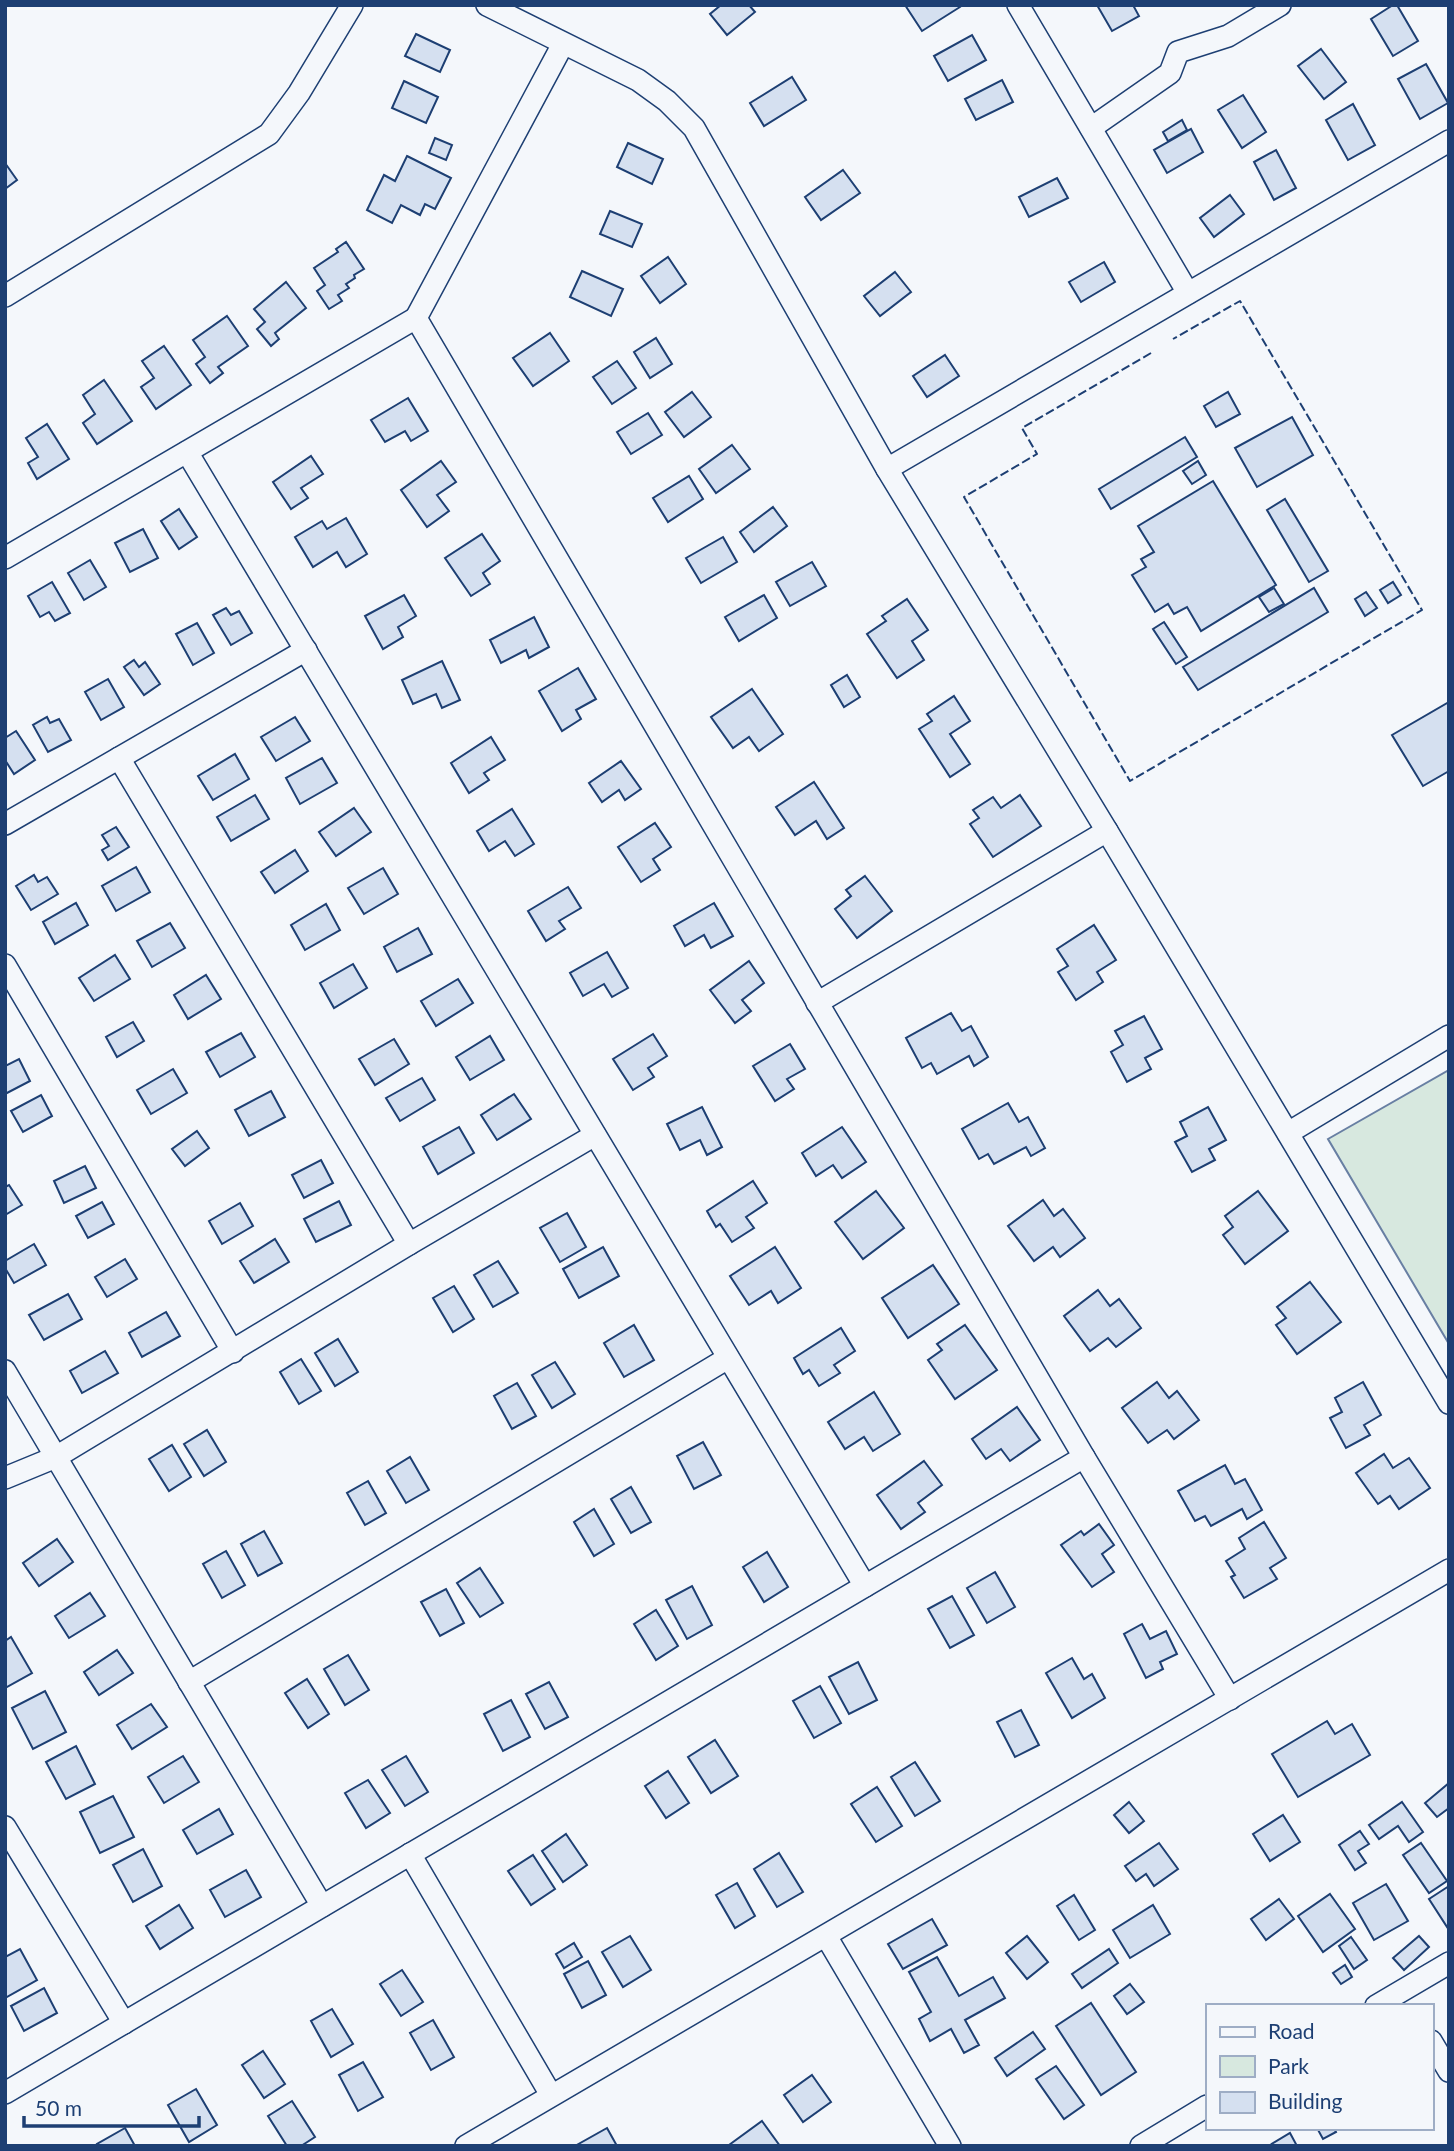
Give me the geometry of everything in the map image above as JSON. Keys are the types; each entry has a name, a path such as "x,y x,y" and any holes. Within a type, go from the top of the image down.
{"street":[{"path":"5,296 269,134 299,93 352,5"},
{"path":"487,5 638,80 667,101 694,128 887,469 1449,1403"},
{"path":"1018,5 1188,293"},
{"path":"1091,128 1170,73 1178,52 1228,36 1280,5"},
{"path":"8,549 187,452 416,318 562,44"},
{"path":"887,469 1449,141"},
{"path":"416,318 1084,1457 1230,1699"},
{"path":"187,452 865,1586"},
{"path":"5,824 306,650"},
{"path":"119,758 409,1244"},
{"path":"817,1003 1107,831"},
{"path":"5,965 233,1352"},
{"path":"1288,1133 1449,1036"},
{"path":"5,1478 56,1457 595,1135"},
{"path":"190,1682 728,1358"},
{"path":"5,1371 322,1906"},
{"path":"5,2093 1084,1457"},
{"path":"466,2146 1449,1570"},
{"path":"5,1827 124,2022"},
{"path":"410,1854 551,2095"},
{"path":"826,1936 950,2146"},
{"path":"1384,2004 1406,1998 1449,1963"},
{"path":"1433,2044 1449,2071"},
{"path":"1141,2146 1206,2107"}],"green space":[{"path":"1449,1070 1449,1344 1328,1139"}],"building":[{"path":"721,5 749,5 755,12 727,35 710,14"},
{"path":"905,5 959,5 960,7 922,31"},
{"path":"1097,5 1133,5 1139,16 1112,31"},
{"path":"1397,5 1418,41 1393,56 1371,19"},
{"path":"416,34 450,50 440,72 405,56"},
{"path":"972,35 986,60 948,81 934,56"},
{"path":"1321,49 1346,82 1324,99 1298,66"},
{"path":"1426,64 1448,103 1420,119 1398,79"},
{"path":"792,77 806,100 764,126 750,103"},
{"path":"1002,80 1013,102 976,120 965,99"},
{"path":"404,81 438,97 426,123 392,108"},
{"path":"1243,95 1266,132 1242,148 1218,110"},
{"path":"1353,104 1375,145 1348,160 1326,120"},
{"path":"1182,120 1187,130 1168,141 1163,132"},
{"path":"1191,129 1203,152 1167,173 1154,150"},
{"path":"435,138 452,145 446,160 429,153"},
{"path":"628,143 663,159 652,184 617,167"},
{"path":"1276,150 1296,188 1274,200 1254,162"},
{"path":"407,156 451,178 435,209 425,204 420,215 401,205 392,223 367,210 384,175 395,181"},
{"path":"5,163 17,180 5,189"},
{"path":"843,170 860,193 821,220 805,197"},
{"path":"1057,178 1068,198 1029,217 1019,197"},
{"path":"1230,195 1244,214 1214,237 1200,218"},
{"path":"610,211 642,224 632,247 600,234"},
{"path":"346,242 364,269 346,284 349,288 338,295 342,301 329,309 317,291 325,285 314,268 338,252 336,249"},
{"path":"668,257 686,284 660,303 641,276"},
{"path":"1104,262 1115,282 1081,302 1069,282"},
{"path":"582,271 623,289 611,316 570,297"},
{"path":"895,272 911,292 880,316 864,296"},
{"path":"286,282 306,308 275,333 279,339 271,346 257,329 265,322 254,309"},
{"path":"227,316 248,346 218,367 223,373 210,383 196,364 205,357 193,340"},
{"path":"550,333 569,361 533,386 513,358"},
{"path":"656,338 672,364 650,378 634,352"},
{"path":"164,346 191,385 156,409 141,387 154,378 142,361"},
{"path":"945,355 959,376 927,397 913,376"},
{"path":"617,361 636,388 612,404 593,377"},
{"path":"104,380 132,421 97,444 83,423 95,414 83,395"},
{"path":"692,392 711,417 684,437 665,412"},
{"path":"1228,392 1240,414 1216,427 1204,406"},
{"path":"408,398 428,431 411,441 405,431 385,442 371,420"},
{"path":"648,413 662,435 631,454 617,432"},
{"path":"1292,417 1313,455 1257,487 1235,448"},
{"path":"47,424 69,459 37,479 28,463 38,457 26,438"},
{"path":"1185,437 1197,457 1111,509 1099,489"},
{"path":"732,445 750,469 716,493 699,469"},
{"path":"311,456 323,474 301,488 308,498 291,509 273,482"},
{"path":"441,461 456,482 437,495 449,511 427,527 401,490"},
{"path":"1198,461 1206,475 1192,484 1183,471"},
{"path":"689,476 703,499 668,522 653,498"},
{"path":"1213,481 1276,585 1201,631 1187,607 1174,614 1168,604 1155,612 1132,575 1146,567 1141,559 1154,552 1138,526"},
{"path":"1285,499 1328,571 1309,582 1267,510"},
{"path":"773,507 787,526 754,552 740,532"},
{"path":"179,509 197,537 179,549 161,521"},
{"path":"346,518 367,554 346,567 337,552 313,567 295,537 322,521 327,529"},
{"path":"143,529 158,558 130,572 115,543"},
{"path":"482,534 500,561 483,573 490,584 471,596 445,558"},
{"path":"723,537 737,562 701,583 686,558"},
{"path":"90,560 106,587 84,600 68,573"},
{"path":"812,562 826,586 790,606 776,582"},
{"path":"52,582 70,613 55,621 49,612 40,617 28,596"},
{"path":"1393,582 1401,595 1388,603 1380,590"},
{"path":"1274,588 1284,604 1269,612 1259,597"},
{"path":"1314,588 1328,612 1198,690 1183,667"},
{"path":"1366,592 1377,608 1365,616 1355,599"},
{"path":"404,595 416,616 398,627 403,637 383,649 365,616"},
{"path":"764,595 777,618 739,641 725,617"},
{"path":"907,599 928,630 912,641 924,660 897,678 867,634 886,621 882,616"},
{"path":"226,608 231,615 239,611 252,633 231,645 213,615"},
{"path":"534,617 549,647 529,658 526,650 501,663 490,640"},
{"path":"1164,622 1187,657 1176,664 1153,629"},
{"path":"197,623 214,653 193,665 176,634"},
{"path":"134,660 139,667 145,662 160,684 144,695 124,667"},
{"path":"442,661 460,700 442,708 436,694 413,704 402,680"},
{"path":"578,668 596,699 576,710 581,719 562,731 539,691"},
{"path":"847,675 860,697 844,707 831,685"},
{"path":"108,679 124,707 101,720 85,692"},
{"path":"752,689 783,734 759,751 749,737 733,748 711,717"},
{"path":"954,696 970,721 950,734 970,764 950,777 919,729 932,721 927,714"},
{"path":"1449,702 1449,771 1423,786 1392,735"},
{"path":"47,717 50,723 59,719 71,740 48,752 33,725"},
{"path":"295,717 310,741 276,761 261,737"},
{"path":"16,731 35,760 14,774 5,760 5,738"},
{"path":"491,737 505,760 484,773 489,780 469,793 451,763"},
{"path":"235,754 249,779 213,800 198,776"},
{"path":"322,758 337,783 300,804 286,778"},
{"path":"621,761 641,789 625,800 619,790 602,802 589,783"},
{"path":"814,782 844,828 827,839 816,821 795,835 776,807"},
{"path":"255,795 269,819 231,841 217,817"},
{"path":"1020,795 1041,826 993,857 970,824 979,818 973,810 993,797 1001,808"},
{"path":"354,808 371,832 336,856 319,832"},
{"path":"512,809 534,844 515,856 505,841 489,851 477,831"},
{"path":"655,823 671,847 653,859 660,870 641,882 618,847"},
{"path":"116,827 129,847 108,860 102,850 109,846 102,835"},
{"path":"295,850 308,871 275,893 261,872"},
{"path":"136,867 150,892 116,911 102,886"},
{"path":"383,868 398,894 364,914 348,888"},
{"path":"34,875 38,882 47,877 58,894 31,910 16,886"},
{"path":"865,876 892,911 857,938 835,909 851,896 846,890"},
{"path":"568,887 581,908 559,921 565,929 546,941 528,911"},
{"path":"76,903 88,925 55,944 43,922"},
{"path":"714,903 733,936 711,948 704,935 685,946 674,926"},
{"path":"326,904 340,930 305,950 291,925"},
{"path":"170,923 185,948 152,967 137,941"},
{"path":"1094,925 1116,960 1097,972 1103,982 1076,1000 1058,972 1068,966 1057,949"},
{"path":"418,928 432,954 397,972 384,947"},
{"path":"607,952 628,988 612,997 604,984 583,996 570,973"},
{"path":"115,955 130,979 94,1001 79,978"},
{"path":"749,961 764,983 742,1000 751,1011 735,1023 710,990"},
{"path":"353,964 367,988 334,1008 320,983"},
{"path":"206,975 221,999 188,1019 174,995"},
{"path":"458,979 473,1003 436,1026 421,1001"},
{"path":"951,1013 962,1031 971,1026 988,1057 974,1066 969,1056 937,1074 931,1063 922,1068 906,1038"},
{"path":"1144,1016 1162,1049 1145,1058 1151,1069 1127,1082 1111,1052 1123,1045 1115,1031"},
{"path":"133,1022 144,1041 117,1057 106,1037"},
{"path":"241,1033 255,1057 220,1077 206,1052"},
{"path":"653,1034 667,1056 648,1068 654,1077 633,1090 613,1059"},
{"path":"490,1036 504,1060 470,1080 456,1057"},
{"path":"394,1039 409,1064 375,1085 359,1059"},
{"path":"790,1044 805,1069 787,1079 794,1089 775,1101 753,1066"},
{"path":"19,1059 30,1081 5,1094 5,1066"},
{"path":"173,1069 187,1093 151,1114 137,1090"},
{"path":"422,1078 435,1100 400,1121 386,1098"},
{"path":"271,1091 285,1117 249,1136 235,1110"},
{"path":"514,1094 531,1119 497,1140 481,1115"},
{"path":"41,1095 52,1116 23,1132 11,1111"},
{"path":"1008,1103 1019,1122 1028,1117 1045,1148 1031,1156 1026,1147 994,1164 988,1154 979,1159 962,1129"},
{"path":"702,1107 722,1147 707,1155 700,1140 680,1150 667,1124"},
{"path":"1208,1107 1226,1140 1209,1149 1215,1160 1192,1172 1175,1142 1187,1136 1180,1122"},
{"path":"459,1127 474,1153 438,1174 423,1147"},
{"path":"842,1127 866,1162 842,1178 833,1165 816,1176 802,1153"},
{"path":"197,1131 209,1148 185,1166 172,1149"},
{"path":"321,1160 333,1183 304,1198 292,1175"},
{"path":"85,1166 96,1188 64,1203 54,1181"},
{"path":"753,1181 767,1203 746,1217 754,1228 732,1242 720,1224 716,1227 707,1211"},
{"path":"9,1185 22,1205 5,1215 5,1187"},
{"path":"876,1191 904,1228 863,1259 835,1222"},
{"path":"1258,1191 1288,1231 1245,1264 1223,1235 1233,1227 1225,1216"},
{"path":"1043,1200 1054,1216 1063,1209 1085,1238 1060,1257 1053,1247 1034,1261 1008,1226"},
{"path":"339,1201 351,1225 316,1242 304,1219"},
{"path":"102,1202 114,1224 88,1238 76,1216"},
{"path":"240,1203 253,1226 222,1244 209,1221"},
{"path":"567,1213 586,1247 560,1262 540,1228"},
{"path":"275,1239 289,1262 254,1283 240,1261"},
{"path":"34,1244 46,1265 14,1283 5,1268 5,1261"},
{"path":"603,1247 619,1276 579,1298 563,1269"},
{"path":"775,1247 801,1288 778,1303 771,1291 749,1305 730,1276"},
{"path":"125,1259 137,1279 107,1297 95,1277"},
{"path":"498,1261 518,1293 493,1307 474,1275"},
{"path":"933,1265 959,1304 908,1338 882,1298"},
{"path":"1310,1282 1341,1322 1297,1354 1276,1325 1286,1318 1277,1307"},
{"path":"454,1286 474,1319 453,1332 433,1298"},
{"path":"1098,1290 1110,1306 1119,1299 1141,1328 1116,1347 1108,1338 1090,1351 1064,1316"},
{"path":"68,1294 82,1319 44,1340 29,1315"},
{"path":"166,1312 180,1336 142,1357 129,1333"},
{"path":"634,1325 654,1360 624,1377 604,1343"},
{"path":"965,1325 997,1370 955,1399 928,1360 942,1350 937,1344"},
{"path":"841,1328 855,1351 834,1365 840,1373 819,1386 809,1370 803,1374 794,1358"},
{"path":"338,1339 358,1372 335,1386 315,1353"},
{"path":"105,1351 118,1373 82,1393 70,1371"},
{"path":"301,1359 321,1391 299,1404 280,1372"},
{"path":"555,1362 575,1394 552,1408 532,1375"},
{"path":"1157,1382 1169,1398 1177,1391 1199,1420 1174,1439 1167,1430 1148,1443 1122,1408"},
{"path":"1363,1382 1381,1415 1364,1425 1370,1435 1346,1448 1330,1418 1342,1412 1335,1398"},
{"path":"517,1383 536,1416 512,1429 494,1396"},
{"path":"874,1392 900,1434 873,1451 864,1437 845,1449 828,1422"},
{"path":"1017,1407 1040,1440 1010,1461 1001,1449 986,1459 972,1439"},
{"path":"207,1430 226,1462 204,1476 184,1444"},
{"path":"703,1442 721,1475 694,1489 677,1456"},
{"path":"172,1445 191,1477 169,1491 149,1459"},
{"path":"1384,1454 1393,1468 1409,1458 1430,1488 1399,1509 1390,1496 1378,1504 1356,1473"},
{"path":"410,1457 429,1490 406,1503 387,1471"},
{"path":"924,1461 942,1485 918,1503 925,1512 901,1529 877,1495"},
{"path":"1225,1465 1235,1484 1245,1479 1262,1510 1247,1519 1242,1509 1211,1526 1205,1516 1195,1521 1178,1491"},
{"path":"368,1481 386,1513 365,1525 347,1493"},
{"path":"631,1487 651,1522 631,1533 611,1499"},
{"path":"594,1509 614,1544 594,1556 574,1522"},
{"path":"1264,1522 1286,1558 1270,1568 1277,1579 1244,1598 1231,1577 1235,1575 1226,1561 1245,1549 1239,1538"},
{"path":"1099,1524 1114,1545 1102,1554 1114,1572 1092,1587 1061,1545 1081,1531 1084,1535"},
{"path":"264,1531 282,1563 258,1576 241,1544"},
{"path":"57,1539 73,1562 39,1586 23,1563"},
{"path":"226,1551 245,1585 222,1598 203,1564"},
{"path":"767,1552 788,1587 764,1602 743,1567"},
{"path":"480,1568 503,1603 480,1617 457,1583"},
{"path":"995,1572 1015,1607 987,1623 967,1588"},
{"path":"692,1586 712,1625 687,1639 666,1600"},
{"path":"446,1589 464,1623 440,1636 421,1602"},
{"path":"90,1593 105,1616 69,1638 55,1616"},
{"path":"952,1596 974,1635 950,1648 928,1609"},
{"path":"656,1610 678,1646 656,1660 634,1624"},
{"path":"1142,1624 1150,1639 1166,1631 1177,1654 1160,1662 1163,1669 1146,1678 1124,1634"},
{"path":"11,1637 32,1673 5,1688 5,1641"},
{"path":"117,1650 133,1673 99,1695 84,1672"},
{"path":"348,1655 369,1690 345,1705 324,1669"},
{"path":"1072,1658 1084,1679 1092,1674 1105,1698 1072,1718 1046,1673"},
{"path":"858,1662 877,1700 849,1714 829,1677"},
{"path":"307,1679 329,1714 308,1728 285,1693"},
{"path":"549,1682 568,1717 545,1729 526,1694"},
{"path":"820,1686 841,1723 814,1738 793,1701"},
{"path":"45,1691 66,1732 33,1749 12,1708"},
{"path":"511,1700 530,1737 503,1751 484,1714"},
{"path":"151,1704 167,1727 132,1749 117,1725"},
{"path":"1021,1710 1039,1745 1015,1757 997,1722"},
{"path":"1327,1721 1335,1734 1352,1724 1370,1755 1298,1797 1272,1754"},
{"path":"715,1740 738,1776 711,1793 688,1757"},
{"path":"76,1746 95,1784 66,1799 46,1762"},
{"path":"183,1756 199,1782 164,1803 148,1777"},
{"path":"406,1756 428,1792 405,1806 382,1770"},
{"path":"915,1762 940,1801 915,1816 891,1777"},
{"path":"668,1771 689,1803 666,1818 645,1786"},
{"path":"368,1780 390,1813 366,1828 345,1793"},
{"path":"1449,1783 1449,1808 1437,1817 1425,1803"},
{"path":"877,1787 902,1826 876,1842 851,1804"},
{"path":"113,1796 134,1837 100,1853 80,1812"},
{"path":"1129,1802 1144,1821 1129,1833 1114,1815"},
{"path":"1402,1802 1423,1832 1409,1842 1398,1826 1379,1839 1369,1825"},
{"path":"219,1809 233,1834 197,1854 183,1830"},
{"path":"1283,1815 1300,1842 1270,1861 1253,1834"},
{"path":"1360,1831 1369,1844 1358,1851 1366,1863 1355,1870 1339,1845"},
{"path":"566,1834 587,1865 563,1882 542,1851"},
{"path":"1159,1843 1178,1869 1154,1886 1146,1874 1136,1881 1125,1866"},
{"path":"1421,1843 1447,1881 1429,1893 1403,1855"},
{"path":"143,1849 162,1886 133,1902 113,1865"},
{"path":"779,1853 803,1892 777,1907 754,1869"},
{"path":"533,1855 555,1889 531,1905 508,1871"},
{"path":"246,1870 261,1897 225,1917 210,1890"},
{"path":"737,1883 755,1916 735,1928 716,1895"},
{"path":"1386,1884 1408,1921 1374,1940 1353,1903"},
{"path":"1449,1886 1449,1930 1429,1899"},
{"path":"1330,1894 1355,1929 1323,1952 1298,1916"},
{"path":"1074,1895 1095,1930 1079,1940 1057,1906"},
{"path":"1279,1899 1294,1919 1266,1940 1251,1919"},
{"path":"179,1905 193,1928 160,1949 146,1926"},
{"path":"1153,1905 1170,1934 1130,1958 1113,1930"},
{"path":"932,1919 947,1945 903,1969 888,1944"},
{"path":"630,1936 651,1970 623,1987 602,1952"},
{"path":"1027,1936 1048,1962 1027,1979 1006,1953"},
{"path":"1419,1936 1429,1947 1404,1970 1393,1958"},
{"path":"1351,1937 1367,1960 1354,1969 1339,1946"},
{"path":"574,1943 582,1957 564,1968 556,1954"},
{"path":"20,1949 37,1980 5,1998 5,1957"},
{"path":"1109,1949 1118,1963 1082,1988 1072,1974"},
{"path":"937,1957 959,1996 993,1977 1005,1998 965,2020 979,2045 964,2053 951,2029 930,2041 919,2019 931,2012 909,1972"},
{"path":"588,1961 606,1995 582,2008 564,1974"},
{"path":"1345,1965 1352,1977 1341,1984 1333,1973"},
{"path":"402,1970 423,2002 401,2016 380,1984"},
{"path":"1130,1984 1144,2002 1127,2014 1114,1996"},
{"path":"44,1988 57,2013 24,2031 11,2006"},
{"path":"1091,2003 1136,2072 1101,2095 1056,2026"},
{"path":"332,2009 353,2044 331,2057 311,2021"},
{"path":"433,2020 454,2057 431,2070 410,2033"},
{"path":"1033,2032 1045,2049 1007,2076 995,2058"},
{"path":"263,2051 285,2084 264,2098 242,2065"},
{"path":"363,2062 383,2097 358,2111 339,2075"},
{"path":"1056,2066 1084,2105 1064,2119 1036,2079"},
{"path":"812,2075 831,2102 803,2122 784,2095"},
{"path":"196,2089 217,2125 189,2142 168,2105"},
{"path":"292,2101 315,2137 301,2146 287,2146 268,2116"},
{"path":"762,2121 780,2146 729,2146 729,2145"},
{"path":"125,2128 135,2146 98,2146 97,2144"},
{"path":"607,2128 617,2146 575,2146"},
{"path":"1318,2130 1335,2130 1336,2132 1323,2139"},
{"path":"1290,2133 1297,2146 1270,2146 1270,2145"}],"fence":[{"path":"1151,353 1022,428 1037,454 964,497 1130,781 1422,610 1240,301 1173,339"}]}
